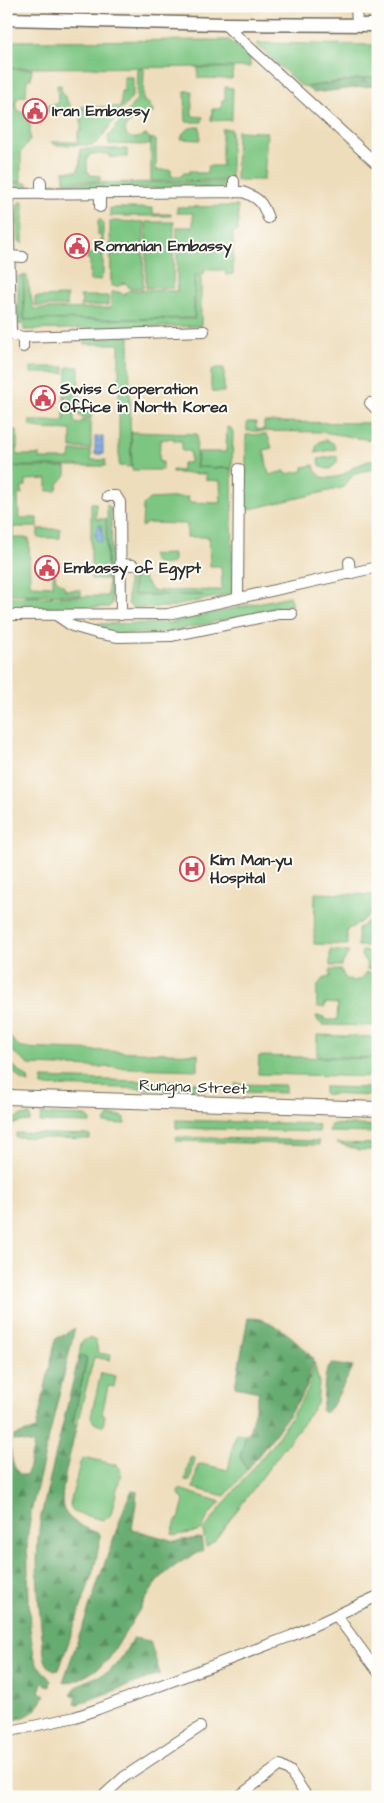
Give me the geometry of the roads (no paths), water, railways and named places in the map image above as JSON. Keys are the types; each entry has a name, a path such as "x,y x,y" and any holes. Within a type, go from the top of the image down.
{"main road":[{"name":"Rungna Street","path":"6,1097 378,1110"}],"street":[{"path":"356,6 356,24"},
{"path":"6,19 224,24 378,24"},
{"path":"224,24 378,165"},
{"path":"234,181 234,192"},
{"path":"41,182 41,194"},
{"path":"100,192 100,207"},
{"path":"204,331 23,342 11,330 7,194 243,192 256,198 263,204 268,218"},
{"path":"9,256 24,257"},
{"path":"370,403 378,411"},
{"path":"238,598 239,469"},
{"path":"107,496 116,496 120,502 121,615"},
{"path":"349,562 350,574"},
{"path":"121,564 133,565"},
{"path":"6,615 168,614 378,568"},
{"path":"56,615 72,626 96,633 118,636 171,636 278,614 292,614"},
{"path":"6,1732 75,1717 98,1709 282,1639 378,1596"},
{"path":"336,1615 378,1672"},
{"path":"102,1797 124,1777 200,1727"},
{"path":"238,1797 280,1765 290,1771 307,1797"}],"water":[{"path":"95,437 103,437 103,454 95,454"},
{"path":"101,525 103,541 101,543 96,539 95,533 98,526"}],"place":[{"name":"Iran Embassy","path":"35,111"},
{"name":"Romanian Embassy","path":"77,246"},
{"name":"Swiss Cooperation Office in North Korea","path":"43,398"},
{"name":"Embassy of Egypt","path":"47,568"},
{"name":"Kim Man-yu Hospital","path":"192,869"}]}
